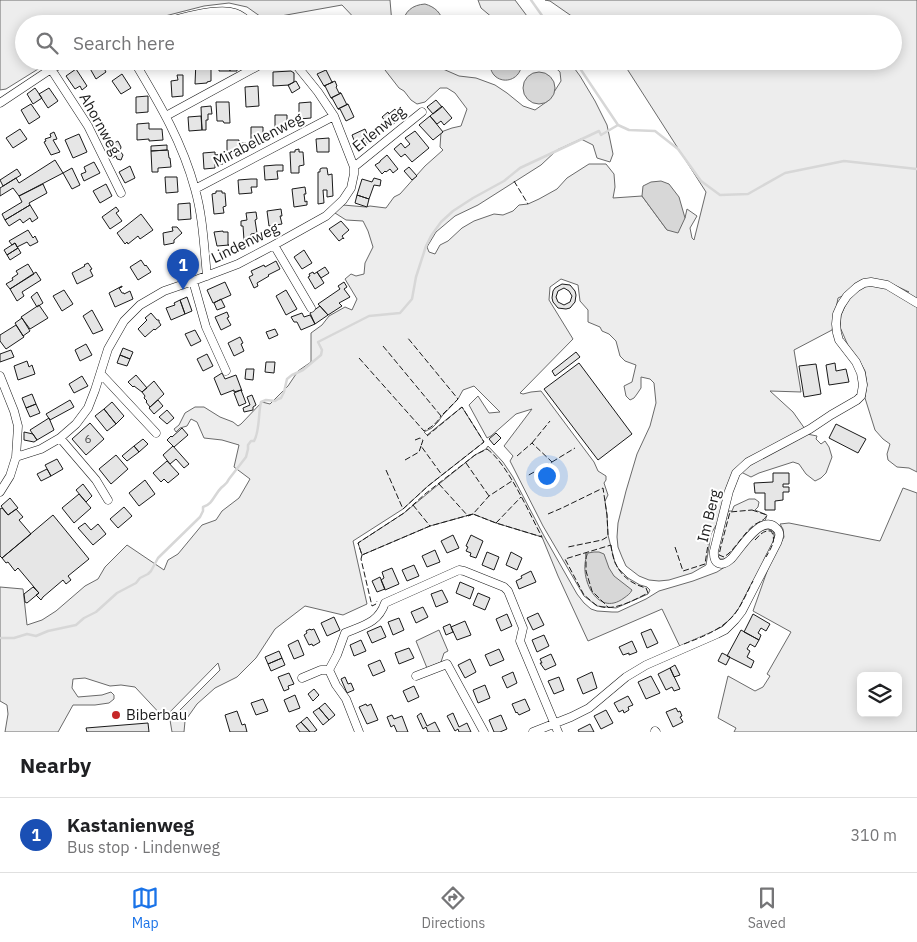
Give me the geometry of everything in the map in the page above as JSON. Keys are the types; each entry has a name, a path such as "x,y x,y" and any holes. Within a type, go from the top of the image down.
{"street":[{"path":"196,15 225,10 240,15"},
{"path":"0,103 51,70"},
{"name":"Ahornweg","path":"51,70 88,126 121,193"},
{"path":"139,70 166,116 184,154 195,189 202,221 207,276"},
{"path":"166,116 250,70"},
{"path":"300,70 334,116 354,167"},
{"name":"Erlenweg","path":"354,167 422,112"},
{"name":"Mirabellenweg","path":"195,189 334,116"},
{"name":"Lindenweg","path":"16,457 41,449 60,438 76,424 88,408 96,390 108,349 124,321 140,305 164,291 238,264 326,216 343,200 351,188 354,167"},
{"path":"274,245 311,308"},
{"path":"194,281 206,328 226,371"},
{"name":"Im Berg","path":"555,724 589,708 626,677 646,665 725,630 735,620 745,606 775,548 780,534 777,528 766,524 749,536 728,561 721,564 717,563 714,551 729,491 736,473 748,462 810,429 858,400 861,396 863,385 861,374 856,362 839,340 836,324 837,314 841,305 856,286 871,282 887,285 917,303"},
{"path":"101,374 156,433"},
{"path":"0,376 18,426 16,457 10,476 0,492"},
{"path":"60,438 96,480 108,500"},
{"path":"329,670 345,633 375,620 381,613 385,603 459,570 464,570 504,587 508,591 523,628 520,641 558,732"},
{"path":"416,676 447,664 484,732"},
{"path":"302,678 321,670 329,670"},
{"path":"329,670 346,700 359,732"},
{"path":"533,732 555,724"}],"shaded area":[{"path":"0,0 390,0 391,15 351,15 342,5 286,15 258,15 247,7 229,3 204,6 169,15 15,15 15,70 37,70 6,89 0,90"},
{"path":"478,0 515,0 526,15 489,15 481,8"},
{"path":"545,0 917,0 917,472 909,468 897,467 888,460 887,454 890,444 875,430 865,398 867,384 865,371 859,360 850,350 840,327 841,315 854,292 872,285 909,292 888,282 877,280 838,298 832,330 794,350 801,392 770,391 793,412 805,429 738,468 718,522 711,534 706,565 692,573 669,580 649,580 639,576 626,566 618,547 618,523 637,454 650,426 656,403 654,383 650,379 641,377 641,388 634,398 630,400 626,396 624,386 632,382 636,365 625,361 620,356 616,341 609,334 602,331 600,327 588,322 588,310 580,301 578,285 561,279 550,287 549,300 573,339 520,393 541,391 594,462 598,471 606,476 604,483 608,495 605,501 608,535 615,563 628,578 647,587 650,590 648,594 616,608 597,606 584,596 543,526 510,461 513,456 504,446 532,409 516,414 487,438 469,405 478,396 489,413 500,412 474,386 463,390 458,399 438,422 424,432 427,435 462,407 484,442 428,486 403,509 353,541 367,604 343,615 305,606 275,629 256,658 237,677 215,688 197,704 185,721 184,732 172,732 170,720 220,670 218,663 164,718 135,687 110,686 85,678 73,679 72,688 78,697 102,695 111,692 114,695 114,699 109,703 73,705 58,732 5,732 8,714 7,705 0,701 0,587 23,589 27,625 42,620 56,611 85,586 98,579 105,567 127,545 164,570 168,560 178,554 202,525 216,520 222,511 239,498 250,479 234,467 239,445 222,440 204,438 197,422 191,419 187,426 180,428 176,432 174,429 179,425 185,413 195,407 204,407 238,426 262,402 270,404 288,386 298,371 311,362 311,333 322,325 329,316 345,307 352,310 357,299 345,279 351,274 356,276 364,274 365,263 373,247 363,221 346,220 335,213 343,205 386,208 394,197 400,194 425,166 443,150 440,147 441,132 461,126 467,109 455,93 447,88 440,88 425,102 417,104 399,88 385,70 445,70 459,76 476,78 495,85 523,106 535,110 549,100 561,81 560,72 558,70 576,70 607,125 613,154 610,162 597,158 593,145 581,139 557,150 541,165 478,205 455,216 436,232 427,247 429,252 435,254 440,245 448,241 462,228 474,221 494,214 503,215 513,211 519,205 528,204 539,199 557,189 567,178 589,164 606,164 614,174 615,187 613,198 642,196 667,230 685,218 687,209 697,216 690,228 694,240 706,192 628,70 902,70 902,15 570,15 550,1"},
{"path":"425,4 432,7 440,15 406,15 416,6"},
{"path":"492,70 520,70 511,79 499,79"},
{"path":"539,72 545,73 550,77 554,82 554,94 550,99 545,103 539,104 533,103 528,99 524,94 523,88 524,82 528,77 533,73"},
{"path":"661,181 669,184 679,197 685,218 678,233 667,230 642,196 643,186 651,182"},
{"path":"807,434 817,436 816,439 821,444 825,441 829,447 832,457 826,473 821,478 815,481 806,474 799,464 793,462 751,477 741,472 750,463"},
{"path":"488,446 503,462 513,477 577,594 591,609 597,611 618,612 659,591 717,572 731,563 757,533 763,530 773,531 775,540 735,615 717,630 681,647 683,653 662,609 588,641 542,537 473,514 430,526 362,555 358,543 404,513"},
{"path":"903,488 917,493 917,732 734,732 736,728 718,718 728,676 755,691 763,687 770,676 767,674 791,632 753,611 770,563 784,537 780,524 789,523 880,541"},
{"path":"749,499 755,499 759,502 755,510 767,515 765,521 760,522 752,529 729,556 720,559 717,554 728,511 732,511 734,506"},
{"path":"588,553 604,554 614,576 632,590 624,598 614,603 605,603 597,599 591,591 587,582 585,562"},
{"path":"439,630 448,651 444,653 441,662 427,668 416,641"}],"building":[{"path":"77,70 87,86 82,90 80,86 75,89 66,76"},
{"path":"91,70 105,70 106,72 96,79"},
{"path":"196,70 211,70 211,81 195,84"},
{"path":"326,70 333,82 324,86 317,74"},
{"path":"291,71 294,73 294,82 289,85 273,86 273,72"},
{"path":"122,74 131,88 121,94 112,81"},
{"path":"177,75 183,75 183,96 172,97 171,81 178,80"},
{"path":"296,81 300,88 292,93 288,85"},
{"path":"335,81 339,93 341,93 331,98 324,86"},
{"path":"258,86 259,106 246,107 245,87"},
{"path":"35,88 42,98 33,104 27,94"},
{"path":"49,88 58,101 48,108 39,94"},
{"path":"341,93 347,105 338,109 331,98"},
{"path":"148,96 148,112 136,113 136,97"},
{"path":"436,100 442,107 433,114 427,107"},
{"path":"216,102 229,102 230,123 217,121"},
{"path":"311,102 311,118 299,119 299,103"},
{"path":"31,104 40,117 29,124 21,110"},
{"path":"348,104 354,117 346,121 340,109 338,109"},
{"path":"211,106 212,114 208,114 206,130 202,130 201,107"},
{"path":"442,106 452,118 444,125 441,121 437,124 430,116"},
{"path":"395,109 401,118 390,127 382,117"},
{"path":"275,115 287,115 287,130 275,131"},
{"path":"201,116 202,130 189,131 188,117"},
{"path":"430,116 443,132 433,140 419,125"},
{"path":"149,123 149,129 162,129 163,140 137,140 137,124"},
{"path":"251,127 263,127 263,143 251,144"},
{"path":"20,129 27,139 13,148 6,138"},
{"path":"365,129 368,136 365,137 367,144 357,148 352,135"},
{"path":"415,131 429,148 412,162 405,154 401,157 394,149 401,143 405,148 410,144 405,138"},
{"path":"54,132 57,139 53,140 60,152 51,155 44,142"},
{"path":"79,134 87,152 73,158 65,140"},
{"path":"329,138 329,152 317,152 316,139"},
{"path":"227,140 239,140 239,155 227,156"},
{"path":"118,141 123,155 121,160 117,159 116,156 112,158 107,148 109,143 112,144"},
{"path":"239,143 246,143 247,153 239,153"},
{"path":"167,145 167,150 151,151 151,146"},
{"path":"299,149 299,152 303,152 304,165 299,166 299,173 291,173 290,152 295,152 295,150"},
{"path":"168,150 171,167 158,168 158,172 152,172 151,151"},
{"path":"215,152 215,168 204,169 203,153"},
{"path":"222,154 223,164 215,165 215,155"},
{"path":"387,155 398,169 393,173 390,169 382,174 375,165"},
{"path":"55,160 63,173 19,196 13,188 0,196 0,188 16,178 19,183"},
{"path":"94,162 100,173 84,181 81,174 86,172 84,167"},
{"path":"283,165 283,171 277,171 278,179 265,180 264,166"},
{"path":"130,166 135,178 125,183 119,172"},
{"path":"409,167 417,176 412,180 404,171"},
{"path":"72,168 80,185 72,189 63,173"},
{"path":"322,168 327,168 328,175 332,174 333,196 327,197 327,190 323,190 324,203 318,204 318,172"},
{"path":"17,169 21,175 3,186 0,180"},
{"path":"165,177 177,177 178,192 166,193"},
{"path":"374,178 381,180 380,186 374,185 369,199 357,195 362,179 372,182"},
{"path":"257,179 257,187 251,187 252,193 239,194 238,180"},
{"path":"43,184 47,193 5,220 2,214 22,202 19,196"},
{"path":"106,184 112,196 100,203 93,191"},
{"path":"305,187 306,194 304,194 307,205 294,207 292,189"},
{"path":"216,191 225,193 226,206 223,207 224,213 214,214 212,194 216,193"},
{"path":"357,195 369,199 367,207 355,203"},
{"path":"190,203 191,219 178,220 178,204"},
{"path":"30,205 38,218 32,222 30,218 23,223 20,219 9,226 5,220"},
{"path":"116,207 119,211 116,213 122,221 110,229 102,217"},
{"path":"281,209 282,224 269,226 267,211"},
{"path":"256,212 257,233 251,234 251,239 244,240 241,221 247,220 246,213"},
{"path":"141,214 153,230 140,239 138,236 128,244 127,242 125,244 117,233"},
{"path":"341,221 349,230 342,236 344,239 339,241 329,229"},
{"path":"172,227 177,227 182,233 174,240 174,243 164,245 163,233 173,231"},
{"path":"28,230 33,238 35,236 38,242 30,246 27,242 17,247 15,243 12,245 9,241"},
{"path":"214,232 228,232 229,245 217,246"},
{"path":"15,243 18,248 7,255 4,250"},
{"path":"18,248 21,253 10,260 7,255"},
{"path":"304,250 312,263 302,269 294,257"},
{"path":"184,253 192,263 182,270 175,259"},
{"path":"141,260 151,272 138,280 130,267"},
{"path":"276,261 280,269 257,283 258,286 254,288 249,277 253,275 251,271"},
{"path":"88,263 92,269 90,270 93,276 77,284 72,273"},
{"path":"28,264 34,274 10,289 6,284 18,274 16,271"},
{"path":"325,267 329,273 321,278 317,272"},
{"path":"36,272 41,280 22,292 24,296 17,301 10,289"},
{"path":"313,272 314,274 317,272 324,283 315,289 308,277"},
{"path":"225,282 231,295 213,303 207,290"},
{"path":"344,282 347,287 344,289 350,297 339,303 342,306 328,315 318,304 340,289 338,286"},
{"path":"562,284 570,285 575,291 575,302 570,308 558,308 553,302 553,291","holes":["564,288 572,296 570,302 564,305 558,302 556,297 558,291"]},
{"path":"122,286 119,288 122,293 130,291 133,299 115,307 109,293"},
{"path":"64,290 73,304 62,311 53,296"},
{"path":"286,290 297,309 286,315 276,296"},
{"path":"37,292 43,303 37,307 31,297"},
{"path":"187,297 192,311 185,314 180,300"},
{"path":"221,299 225,307 217,310 214,303"},
{"path":"180,300 185,314 171,320 166,308 175,305 174,303"},
{"path":"39,305 48,318 30,329 21,317"},
{"path":"320,306 328,315 315,324 310,313"},
{"path":"92,310 103,330 93,334 83,316"},
{"path":"227,312 229,317 227,318 231,325 221,330 215,317"},
{"path":"151,313 159,320 161,325 145,337 138,329 147,320 145,318"},
{"path":"302,313 304,317 310,315 315,324 301,330 297,322 294,322 291,317"},
{"path":"22,318 30,331 23,336 15,323"},
{"path":"16,325 24,337 6,349 0,341 0,335"},
{"path":"275,329 278,335 269,339 266,332"},
{"path":"195,330 201,341 191,346 185,334"},
{"path":"240,337 244,351 234,356 228,343"},
{"path":"86,344 92,355 80,361 75,350"},
{"path":"123,348 133,352 130,359 120,355"},
{"path":"11,350 14,357 0,362 0,354"},
{"path":"576,352 580,357 555,376 552,371"},
{"path":"207,354 213,366 203,371 197,359"},
{"path":"120,355 130,359 127,366 117,363"},
{"path":"27,361 29,367 32,365 35,374 18,380 14,366"},
{"path":"266,362 275,362 274,373 265,372"},
{"path":"579,363 632,434 598,460 544,389"},
{"path":"835,363 836,371 846,369 849,382 829,385 826,365"},
{"path":"816,364 821,394 804,397 799,366"},
{"path":"246,369 254,369 253,380 245,379"},
{"path":"222,373 225,379 236,375 242,391 234,392 234,390 221,395 214,378"},
{"path":"136,375 147,388 142,392 128,382"},
{"path":"82,376 88,386 74,393 69,384"},
{"path":"154,381 164,394 150,407 142,392"},
{"path":"241,390 246,403 239,406 234,393"},
{"path":"32,394 36,404 26,408 22,398"},
{"path":"252,395 256,405 253,407 253,410 244,412 243,408 250,405 247,397"},
{"path":"70,400 74,407 50,420 46,414"},
{"path":"158,400 163,406 154,414 149,408"},
{"path":"112,402 124,416 116,424 104,409"},
{"path":"36,404 40,413 30,417 26,408"},
{"path":"104,409 116,424 107,431 95,416"},
{"path":"167,410 174,418 167,424 159,417"},
{"path":"49,418 54,430 37,440 30,430"},
{"path":"90,423 104,439 86,455 72,439"},
{"path":"836,424 866,439 858,453 829,438"},
{"path":"182,428 188,435 174,447 167,440"},
{"path":"24,432 33,434 37,440 34,442 24,440"},
{"path":"496,433 501,438 494,445 489,439"},
{"path":"143,439 148,444 139,452 134,446"},
{"path":"134,446 139,452 127,461 122,456"},
{"path":"173,446 189,464 184,468 176,459 170,464 163,455"},
{"path":"116,455 128,469 111,484 99,469"},
{"path":"57,459 63,469 51,476 45,465"},
{"path":"167,461 179,474 168,483 164,479 161,482 153,473"},
{"path":"47,469 51,476 41,481 37,474"},
{"path":"773,473 789,473 789,484 783,484 783,487 789,487 789,492 783,492 783,500 775,501 775,510 765,510 765,493 755,493 754,483 773,482"},
{"path":"145,480 155,494 139,506 129,493"},
{"path":"83,484 92,496 86,502 76,490"},
{"path":"79,494 91,508 74,523 62,508"},
{"path":"10,498 18,508 8,515 1,506"},
{"path":"124,507 132,516 118,528 110,519"},
{"path":"2,508 8,515 16,509 23,517 19,520 31,534 2,558 0,556 0,509"},
{"path":"53,515 89,559 68,576 71,580 66,584 63,580 41,600 36,595 39,593 18,568 15,571 2,558"},
{"path":"85,523 91,530 98,524 106,534 93,545 78,528"},
{"path":"453,535 459,548 447,553 441,541"},
{"path":"471,535 483,541 476,558 470,556 471,553 466,551"},
{"path":"435,550 440,562 427,567 422,556"},
{"path":"487,552 499,557 494,570 482,565"},
{"path":"511,552 522,558 517,570 506,565"},
{"path":"414,565 419,576 407,581 402,570"},
{"path":"392,568 399,584 385,590 381,580 384,578 382,572"},
{"path":"531,571 536,582 519,589 516,581"},
{"path":"380,577 385,589 377,592 372,581"},
{"path":"460,582 474,588 470,599 456,593"},
{"path":"33,587 39,593 27,603 25,602 24,594"},
{"path":"442,590 448,602 436,607 431,594"},
{"path":"478,593 490,598 485,610 473,605"},
{"path":"423,607 428,617 416,623 411,612"},
{"path":"538,613 544,625 533,630 527,618"},
{"path":"507,614 512,626 501,631 496,619"},
{"path":"753,614 770,624 766,631 761,628 758,633 761,635 759,640 744,632"},
{"path":"334,617 340,630 327,636 321,623"},
{"path":"399,618 404,630 393,635 388,622"},
{"path":"465,621 471,635 457,640 451,627"},
{"path":"450,624 453,632 446,635 443,627"},
{"path":"381,626 386,637 372,643 367,632"},
{"path":"310,629 314,629 320,642 313,646 312,644 309,645 304,635"},
{"path":"651,629 658,643 647,648 641,633"},
{"path":"741,630 759,640 755,647 750,644 747,649 750,651 747,657 754,661 751,668 727,656"},
{"path":"544,635 549,646 537,652 532,640"},
{"path":"298,640 304,655 294,659 288,645"},
{"path":"361,640 366,651 354,656 350,645"},
{"path":"632,641 637,652 623,655 619,647"},
{"path":"409,648 414,658 399,664 395,653"},
{"path":"499,649 504,660 490,666 485,655"},
{"path":"279,651 282,658 268,664 265,657"},
{"path":"722,653 730,657 726,665 718,661"},
{"path":"551,654 556,665 545,670 540,663 542,663 540,659"},
{"path":"282,658 285,665 271,671 268,664"},
{"path":"470,659 476,672 465,678 458,665"},
{"path":"380,660 385,671 373,676 368,665"},
{"path":"675,665 680,675 674,677 670,668"},
{"path":"670,668 680,689 674,691 672,687 666,690 658,674"},
{"path":"513,672 517,683 507,688 502,677"},
{"path":"592,672 597,688 583,694 577,679"},
{"path":"289,673 294,684 288,686 289,689 284,691 278,677"},
{"path":"651,676 660,693 646,699 638,682"},
{"path":"345,677 348,684 351,683 354,690 347,693 341,679"},
{"path":"559,677 564,690 554,694 548,681"},
{"path":"485,685 490,698 478,703 473,690"},
{"path":"414,686 419,697 408,702 403,691"},
{"path":"314,689 319,695 313,701 308,694"},
{"path":"295,695 300,708 289,712 284,700"},
{"path":"628,696 633,705 628,707 629,710 624,713 623,710 619,712 614,703"},
{"path":"263,699 268,711 256,715 251,703"},
{"path":"525,699 530,710 519,715 512,704"},
{"path":"325,703 335,715 329,720 319,708"},
{"path":"366,704 367,706 371,704 378,720 367,724 359,707"},
{"path":"319,708 329,720 323,725 313,712"},
{"path":"676,708 678,712 680,711 682,716 680,717 683,722 673,727 666,712"},
{"path":"606,710 613,723 601,729 594,716"},
{"path":"237,711 242,725 245,724 247,732 230,732 225,715"},
{"path":"421,713 427,726 435,722 440,732 428,732 426,727 423,729 417,716"},
{"path":"453,713 459,727 467,723 471,732 459,732 458,729 455,731 447,716"},
{"path":"392,715 394,719 402,716 408,732 397,732 394,725 391,727 387,717"},
{"path":"501,715 507,729 494,732 489,720"},
{"path":"307,717 317,730 314,732 310,732 301,722"},
{"path":"301,722 310,732 300,732 296,726"},
{"path":"148,723 149,732 87,732 86,728"},
{"path":"590,724 594,732 579,732 578,730"}],"waterway":[{"path":"531,0 542,15"},
{"path":"581,70 618,125 629,130 655,131 678,149 701,181 720,195 748,194 785,173 844,161 917,169"},
{"path":"1,638 14,638 27,634 36,636 48,631 76,625 84,618 96,612 117,593 148,574 158,558 200,517 203,507 211,502 246,457 248,445 251,441 254,441 257,432 261,402 266,400 275,401 281,398 287,379 303,370 321,355 322,350 318,342 369,316 400,313 412,299 416,277 426,246 441,222 453,211 504,181 520,168 599,131 601,135 618,125"}],"fence":[{"path":"514,181 528,204"},
{"path":"383,346 441,416 458,399 407,337"},
{"path":"359,358 424,431 434,425 441,416"},
{"path":"386,470 403,509 428,486 484,442 462,407 427,436"},
{"path":"532,443 550,421"},
{"path":"415,440 420,438 423,440 421,446 442,475"},
{"path":"517,456 532,443 552,462 527,476"},
{"path":"405,460 419,452 421,446"},
{"path":"552,462 575,448"},
{"path":"487,449 495,456 510,477 542,537 473,514 430,526 362,555 358,543 404,513 475,455 487,449"},
{"path":"466,463 489,496"},
{"path":"439,484 468,516 473,514 489,496 512,481"},
{"path":"548,514 603,488 607,515 607,537 602,540 568,547"},
{"path":"496,523 521,497"},
{"path":"413,505 430,526"},
{"path":"752,510 767,515 763,520 750,528 728,554 724,557 719,555 730,512 752,510"},
{"path":"755,540 764,532 771,531 773,534 773,541 766,557"},
{"path":"675,547 683,571 705,564 709,538"},
{"path":"611,545 614,560 621,573 632,582 646,588 648,593 623,605 602,607 596,605 584,595 565,559 611,545"},
{"path":"586,553 586,571 592,591 608,607"},
{"path":"362,555 361,559 372,606 377,601"},
{"path":"684,644 698,639 729,620 740,607 753,581"}],"place":[{"name":"Kastanienweg","path":"183,290"},
{"name":"Biberbau","path":"116,715"}]}
